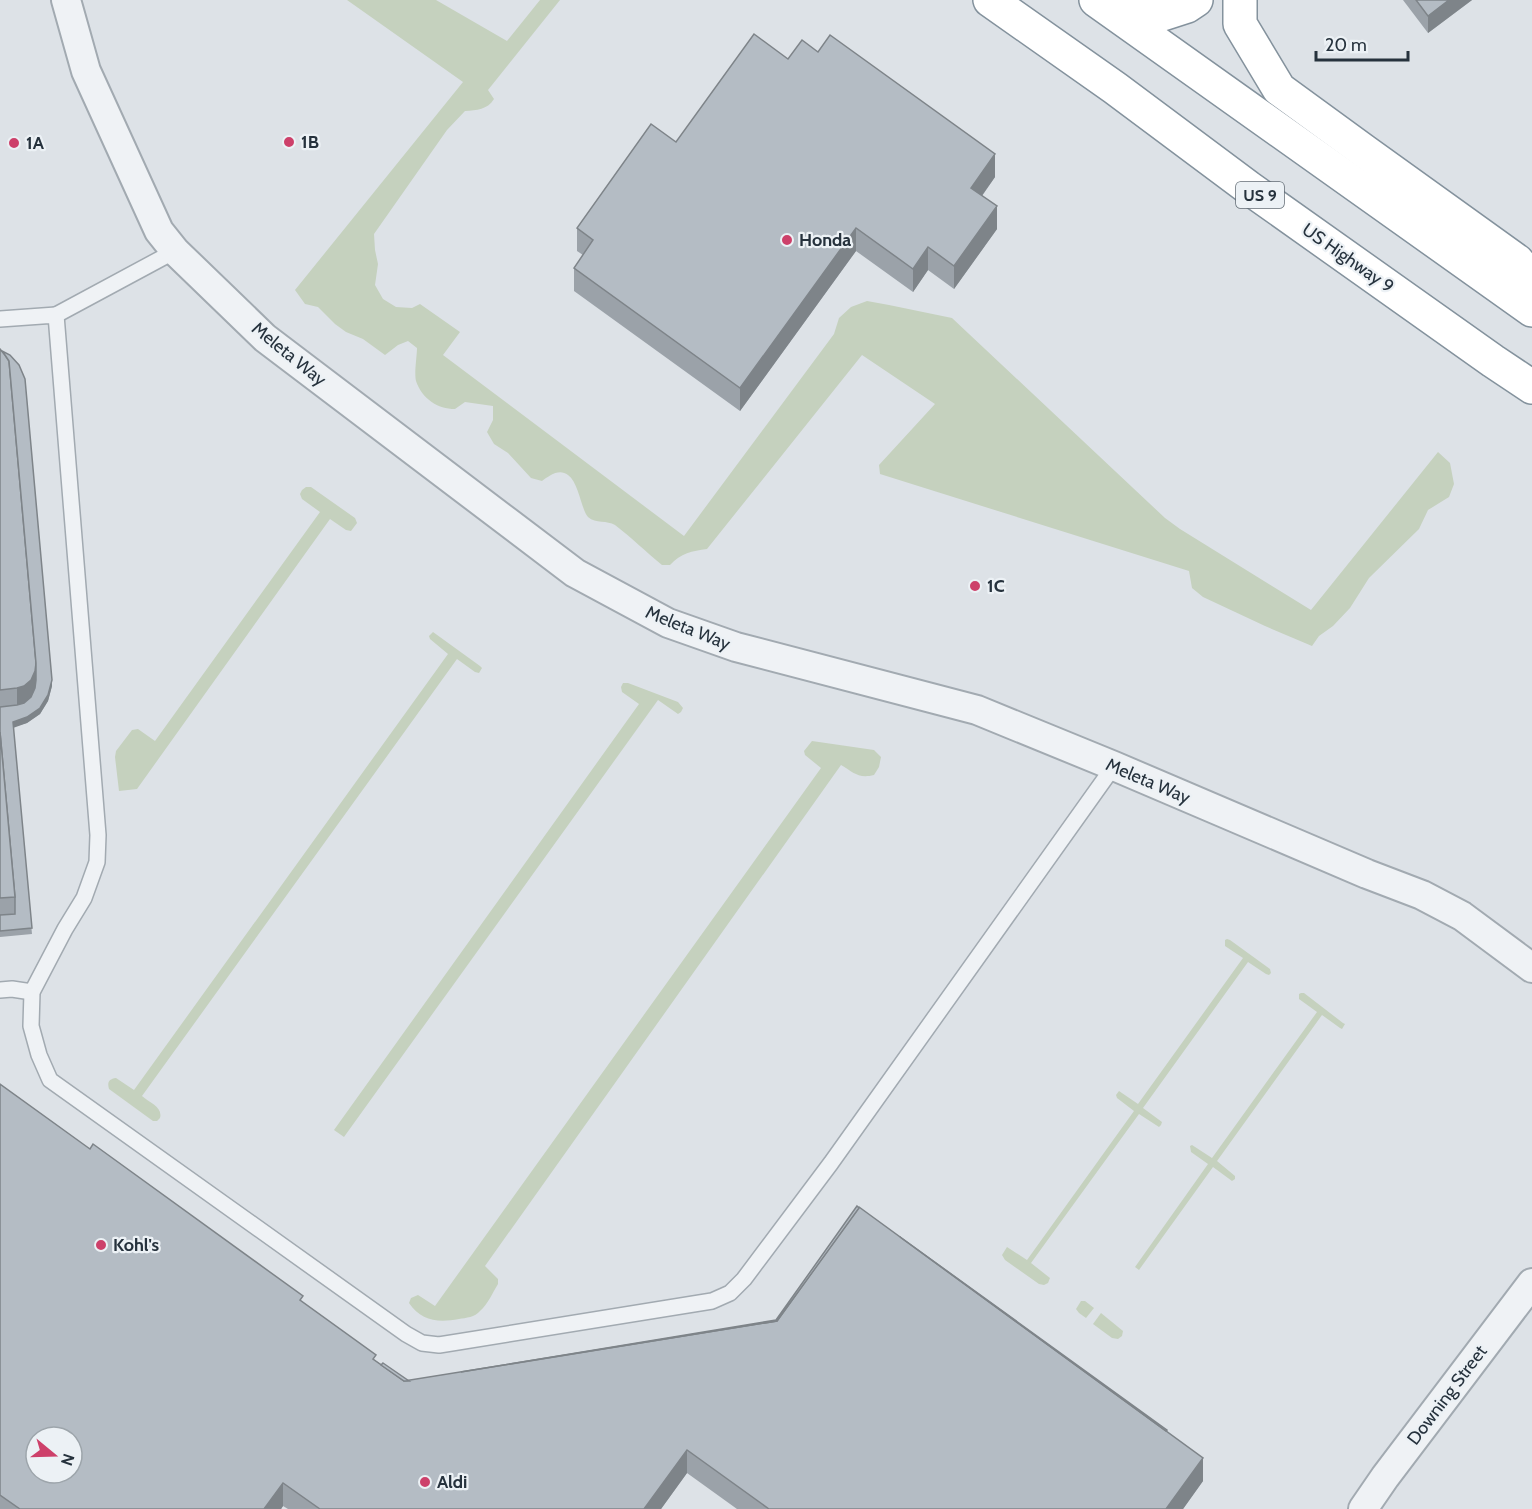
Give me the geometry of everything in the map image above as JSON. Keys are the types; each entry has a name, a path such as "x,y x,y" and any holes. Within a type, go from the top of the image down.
{"highway":[{"name":"US Highway 9","path":"990,0 1115,88 1249,188 1532,387"},
{"path":"1096,0 1532,310"},
{"path":"1115,0 1153,17 1187,6 1196,0"},
{"path":"1240,0 1240,24 1279,89 1517,261 1532,280"}],"street":[{"name":"Meleta Way","path":"66,0 86,71 159,231 175,251 265,338 575,573 668,623 726,644 977,710 1114,766 1367,874 1422,895 1462,916 1532,968"},
{"name":"Downing Street","path":"1363,1509 1384,1477 1532,1283"}],"lane":[{"path":"0,319 56,315 175,251"},
{"path":"56,315 98,835 97,862 84,898 65,928 32,992 31,1026 39,1056 51,1080 406,1335 422,1343 439,1345 712,1301 730,1293 744,1279 831,1163 1114,766"},
{"path":"0,990 32,992"}],"green space":[{"path":"347,0 436,0 507,41 540,0 560,0 488,90 494,99 491,103 481,109 465,111 447,130 374,234 378,264 375,285 383,299 396,307 412,308 420,304 460,332 443,355 684,536 834,334 839,318 851,307 867,301 952,318 1165,518 1311,610 1438,452 1450,463 1454,484 1449,497 1428,510 1419,529 1369,578 1350,608 1333,626 1319,636 1312,646 1203,597 1192,588 1189,571 880,474 879,465 935,404 862,355 707,549 687,553 670,565 662,565 615,525 588,517 575,484 568,475 561,472 542,481 531,478 508,453 494,444 487,432 493,420 493,406 465,402 455,409 449,409 426,398 416,381 417,348 408,341 385,355 363,339 346,332 318,307 305,304 295,290 463,82"},
{"path":"306,487 311,487 355,518 357,523 351,531 330,519 137,789 119,791 116,751 132,730 138,729 155,741 320,512 302,499 300,494"},
{"path":"433,632 482,668 479,673 475,672 457,659 142,1096 160,1111 160,1118 153,1121 109,1089 109,1081 116,1078 134,1090 448,654 430,639 429,636"},
{"path":"623,683 678,702 683,708 678,714 658,700 344,1137 334,1130 639,704 622,692"},
{"path":"812,741 874,750 881,757 879,767 874,775 864,776 841,765 485,1266 498,1279 498,1284 483,1308 473,1316 451,1320 431,1319 419,1314 409,1303 411,1298 418,1295 435,1306 821,768 805,755 804,751"},
{"path":"1227,939 1270,969 1271,973 1266,974 1248,962 1143,1108 1162,1122 1161,1125 1159,1127 1139,1114 1031,1263 1050,1278 1048,1283 1039,1284 1005,1260 1002,1255 1007,1247 1027,1260 1134,1111 1116,1095 1119,1091 1138,1104 1243,958 1225,946"},
{"path":"1301,993 1345,1024 1342,1029 1322,1015 1217,1161 1235,1176 1235,1179 1232,1181 1213,1167 1139,1270 1135,1267 1208,1164 1191,1152 1190,1146 1192,1145 1212,1158 1317,1012 1299,999"},
{"path":"1081,1301 1085,1301 1094,1308 1086,1318 1076,1309"},
{"path":"1101,1313 1123,1331 1122,1336 1118,1339 1112,1338 1093,1324"}],"building":[{"path":"1416,0 1449,0 1428,16"},
{"name":"Honda","path":"754,34 788,59 802,40 818,52 830,35 995,154 971,188 997,206 954,266 928,247 913,269 856,228 740,388 574,268 593,240 577,228 651,124 676,142"},
{"path":"0,349 9,361 36,663 31,680 24,686 0,690"},
{"path":"2,351 10,355 19,365 25,379 52,680 48,695 40,708 27,717 13,722 32,928 0,931 0,915 15,914 15,897 0,732 0,707 24,703 31,697 36,680 9,361"},
{"path":"0,732 15,897 0,898"},
{"path":"0,1084 90,1149 93,1144 303,1296 300,1300 376,1355 373,1359 404,1381 777,1321 859,1207 1203,1458 1166,1509 769,1509 687,1450 644,1509 320,1509 283,1483 264,1509 20,1509 0,1495"},
{"path":"857,1206 859,1208 777,1321 461,1372 776,1320"},
{"path":"900,1237 1167,1430 1166,1431"},
{"path":"383,1363 409,1381 404,1381 381,1365"}],"place":[{"name":"1B","path":"289,142"},
{"name":"1A","path":"14,143"},
{"name":"Honda","path":"787,240"},
{"name":"1C","path":"975,586"},
{"name":"Kohl's","path":"101,1245"},
{"name":"Aldi","path":"425,1482"}]}
